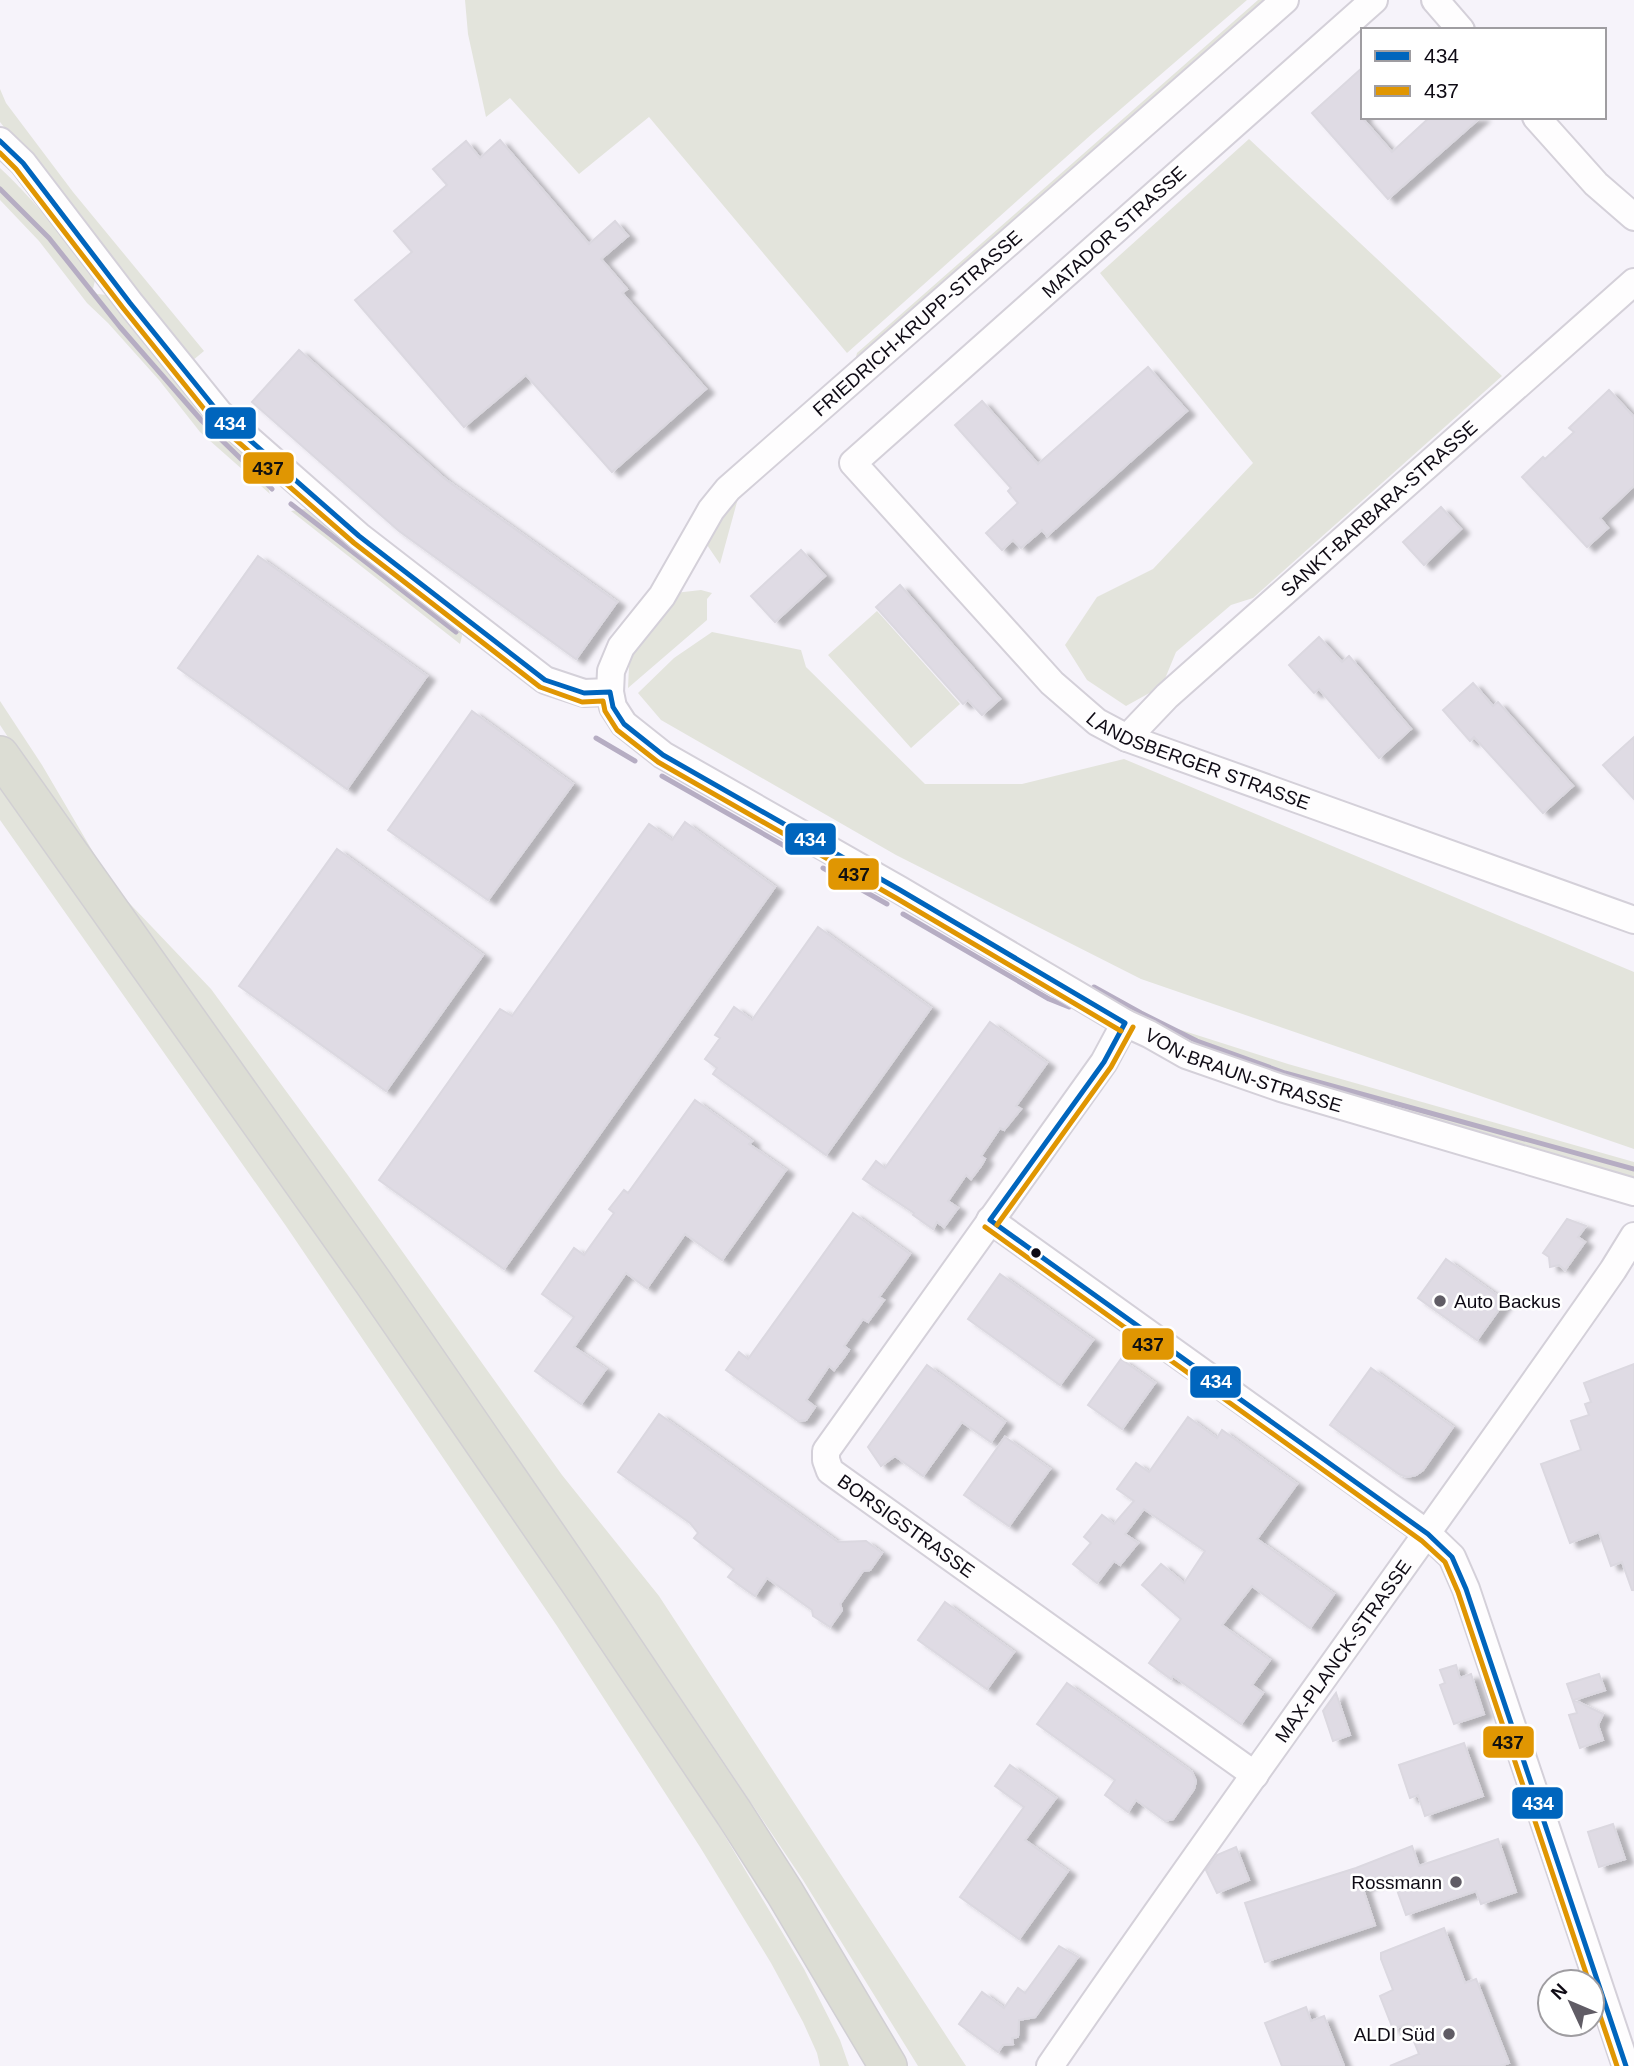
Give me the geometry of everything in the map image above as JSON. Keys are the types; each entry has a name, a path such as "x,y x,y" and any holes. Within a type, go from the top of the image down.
{"highway":[{"path":"0,755 483,1440 734,1813 888,2066"},
{"path":"859,2016 863,2066"}],"street":[{"name":"FRIEDRICH-KRUPP-STRASSE","path":"610,692 611,671 621,647 662,596 711,510 728,489 1285,0"},
{"name":"MATADOR STRASSE","path":"853,463 1374,0"},
{"path":"1435,0 1459,28"},
{"path":"1538,119 1596,184 1634,217"},
{"path":"0,141 23,163 130,303 219,413 359,536 545,680 584,693 610,692"},
{"name":"SANKT-BARBARA-STRASSE","path":"1127,738 1167,696 1634,282"},
{"name":"LANDSBERGER STRASSE","path":"853,463 1052,682 1097,722 1127,738 1634,919"},
{"name":"VON-BRAUN-STRASSE","path":"610,692 613,706 624,724 663,755 900,890 1125,1023 1186,1055 1281,1088 1634,1192"},
{"name":"BORSIGSTRASSE","path":"1125,1023 1104,1062 826,1451 826,1460 830,1471 1255,1775"},
{"path":"990,1220 1428,1534 1452,1558 1466,1589 1626,2066"},
{"name":"MAX-PLANCK-STRASSE","path":"1050,2066 1428,1534 1634,1236"}],"shaded area":[{"path":"465,0 1247,0 1093,133 847,353 649,117 579,174 510,98 486,117 468,34"},
{"path":"1258,0 1268,0 854,364 857,353"},
{"path":"0,89 6,103 73,192 204,351 192,361 0,122"},
{"path":"1249,139 1502,376 1253,598 1231,605 1176,652 1162,686 1126,706 1087,680 1065,645 1097,597 1153,569 1253,463 1100,273"},
{"path":"0,168 38,207 96,276 93,289 97,294 107,295 260,463 270,494 200,432 159,380 87,303 39,241 0,200"},
{"path":"740,491 720,564 705,542"},
{"path":"305,509 461,628 460,644 291,511"},
{"path":"701,590 712,593 707,599 707,620 628,688 629,666 637,641 675,593"},
{"path":"877,611 960,704 911,748 828,655"},
{"path":"712,632 801,650 806,667 925,784 1022,784 1124,759 1634,972 1634,1149 1141,979 896,855 661,720 638,693 674,658"},
{"path":"0,701 42,765 113,886 211,989 562,1475 659,1596 966,2066 918,2066 803,1880 674,1688 352,1220 188,999 27,766 0,725"},
{"path":"0,785 416,1376 716,1821 804,1969 840,2040 849,2066 820,2066 803,2022 771,1963 700,1847 557,1626 286,1226 0,820"},
{"path":"1137,1016 1288,1064 1634,1162 1634,1182 1352,1101 1188,1042"}],"building":[{"path":"1361,69 1361,119 1392,152 1428,119 1479,119 1388,199 1312,113"},
{"path":"500,140 589,244 615,221 628,236 601,259 627,289 622,293 706,389 612,472 526,375 464,427 355,300 412,252 394,231 447,185 433,169 466,141 480,158"},
{"path":"299,350 445,479 617,602 576,659 399,531 252,402"},
{"path":"1148,367 1187,411 1047,536 1042,530 1021,548 1013,540 1002,550 986,533 1018,503 1008,491 1011,488 955,425 982,401 1038,464"},
{"path":"1609,390 1634,417 1634,486 1600,518 1608,528 1587,547 1522,477 1574,432 1569,428"},
{"path":"1441,507 1461,529 1424,565 1403,542"},
{"path":"801,550 825,576 775,622 751,596"},
{"path":"258,556 427,676 347,789 178,668"},
{"path":"900,585 1000,699 982,715 968,700 963,704 876,607"},
{"path":"1319,637 1342,662 1349,656 1411,729 1379,758 1319,689 1314,693 1289,665"},
{"path":"1473,683 1493,706 1498,702 1573,786 1543,813 1474,737 1470,741 1443,710"},
{"path":"472,711 573,784 488,900 388,830"},
{"path":"1634,737 1634,799 1603,765"},
{"path":"685,822 775,887 504,1269 379,1180 500,1009 512,1016 649,824 672,840"},
{"path":"337,849 483,955 386,1091 239,986"},
{"path":"818,927 931,1008 826,1155 713,1074 717,1068 705,1059 720,1038 715,1035 734,1007 752,1020"},
{"path":"990,1022 1047,1063 1016,1106 1021,1109 1004,1130 1000,1128 981,1156 985,1159 981,1166 971,1179 966,1175 948,1201 958,1208 944,1227 937,1222 933,1229 863,1179 876,1161 885,1168"},
{"path":"695,1100 752,1141 749,1144 786,1170 722,1260 685,1234 647,1288 626,1273 574,1347 606,1369 581,1404 535,1371 574,1317 542,1294 574,1248 584,1255 614,1213 609,1209 624,1190 628,1193"},
{"path":"853,1213 910,1254 879,1297 884,1300 868,1322 863,1319 844,1346 849,1350 845,1356 834,1370 829,1366 806,1400 815,1407 806,1420 798,1421 726,1370 739,1352 748,1359"},
{"path":"1567,1219 1586,1226 1578,1237 1585,1242 1565,1270 1559,1265 1550,1267 1549,1257 1543,1253"},
{"path":"1446,1259 1505,1301 1477,1340 1418,1298"},
{"path":"1000,1274 1093,1340 1060,1385 968,1319"},
{"path":"1121,1359 1155,1383 1122,1429 1088,1405"},
{"path":"1634,1364 1632,1590 1622,1562 1611,1566 1599,1532 1570,1543 1541,1464 1581,1450 1571,1421 1589,1415 1585,1404 1591,1402 1584,1383"},
{"path":"927,1365 1005,1422 991,1442 962,1422 923,1476 895,1456 881,1466 868,1447"},
{"path":"1371,1368 1453,1427 1423,1470 1416,1475 1407,1477 1399,1474 1330,1425"},
{"path":"659,1414 838,1542 866,1541 882,1553 870,1570 863,1571 840,1604 842,1610 830,1627 813,1616 812,1610 767,1578 755,1596 728,1577 734,1569 694,1538 698,1533 690,1523 618,1472"},
{"path":"1188,1417 1217,1438 1222,1430 1297,1484 1257,1539 1334,1594 1310,1628 1252,1586 1222,1625 1270,1660 1252,1685 1263,1693 1241,1724 1173,1676 1171,1679 1149,1663 1181,1619 1142,1585 1161,1564 1184,1583 1205,1551 1144,1509 1125,1534 1138,1543 1120,1565 1114,1561 1097,1583 1073,1564 1091,1543 1084,1537 1102,1515 1114,1524 1134,1501 1117,1489 1136,1463 1149,1472"},
{"path":"1005,1437 1050,1469 1009,1526 964,1495"},
{"path":"945,1602 1014,1652 987,1689 918,1640"},
{"path":"1456,1665 1460,1678 1471,1674 1484,1714 1454,1724 1440,1685 1445,1683 1440,1670"},
{"path":"1599,1674 1605,1690 1574,1700 1603,1714 1598,1725 1603,1740 1580,1748 1569,1715 1577,1713 1567,1684"},
{"path":"1067,1683 1192,1772 1196,1781 1194,1789 1173,1819 1165,1821 1136,1800 1128,1812 1105,1795 1115,1780 1037,1724"},
{"path":"1336,1693 1350,1735 1333,1741 1323,1711"},
{"path":"1464,1743 1483,1796 1425,1816 1418,1795 1410,1798 1399,1765"},
{"path":"1010,1765 1056,1798 1025,1840 1068,1871 1019,1939 960,1897 1024,1807 995,1786"},
{"path":"1613,1824 1625,1859 1599,1867 1588,1832"},
{"path":"1498,1839 1516,1892 1481,1904 1476,1891 1406,1915 1392,1876 1362,1886 1375,1925 1265,1962 1245,1903 1356,1868 1412,1846 1419,1866"},
{"path":"1236,1847 1249,1880 1217,1893 1206,1870 1217,1855"},
{"path":"1444,1928 1465,1983 1476,1979 1509,2063 1500,2066 1390,2066 1419,2054 1407,2024 1393,2029 1380,1996 1393,1990 1381,1953"},
{"path":"1059,1946 1078,1957 1035,2017 1019,2020 1018,2037 1012,2038 1013,2044 1003,2045 998,2052 959,2024 982,1992 1004,2008 1018,1988 1025,1993"},
{"path":"1306,2007 1311,2021 1324,2016 1344,2066 1282,2066 1265,2023"}],"waterway":[{"path":"0,189 49,238 120,327 202,421 272,489"},
{"path":"291,504 456,632"},
{"path":"596,738 635,761"},
{"path":"662,776 797,853"},
{"path":"823,868 887,904"},
{"path":"903,914 1049,999 1069,1007"},
{"path":"1094,987 1197,1041 1285,1073 1634,1169"}],"transit line":[{"name":"434","path":"0,141 23,163 130,303 219,413 359,536 545,680 584,693 610,692 613,707 624,724 663,755 900,890 1125,1023"},
{"name":"437","path":"0,153 16,169 213,420 354,543 540,687 582,702 603,701 605,711 617,730 658,762 1121,1031"},
{"name":"434","path":"990,1220 1104,1062 1125,1023"},
{"name":"437","path":"997,1225 1111,1067 1133,1027"},
{"name":"434","path":"990,1220 1428,1534 1452,1557 1466,1589 1626,2066"},
{"name":"437","path":"985,1227 1422,1541 1445,1562 1458,1592 1584,1968"},
{"name":"437","path":"1606,2033 1617,2066"}],"place":[{"name":"Auto Backus","path":"1440,1301"},
{"name":"Rossmann","path":"1456,1882"},
{"name":"ALDI Süd","path":"1449,2034"}]}
